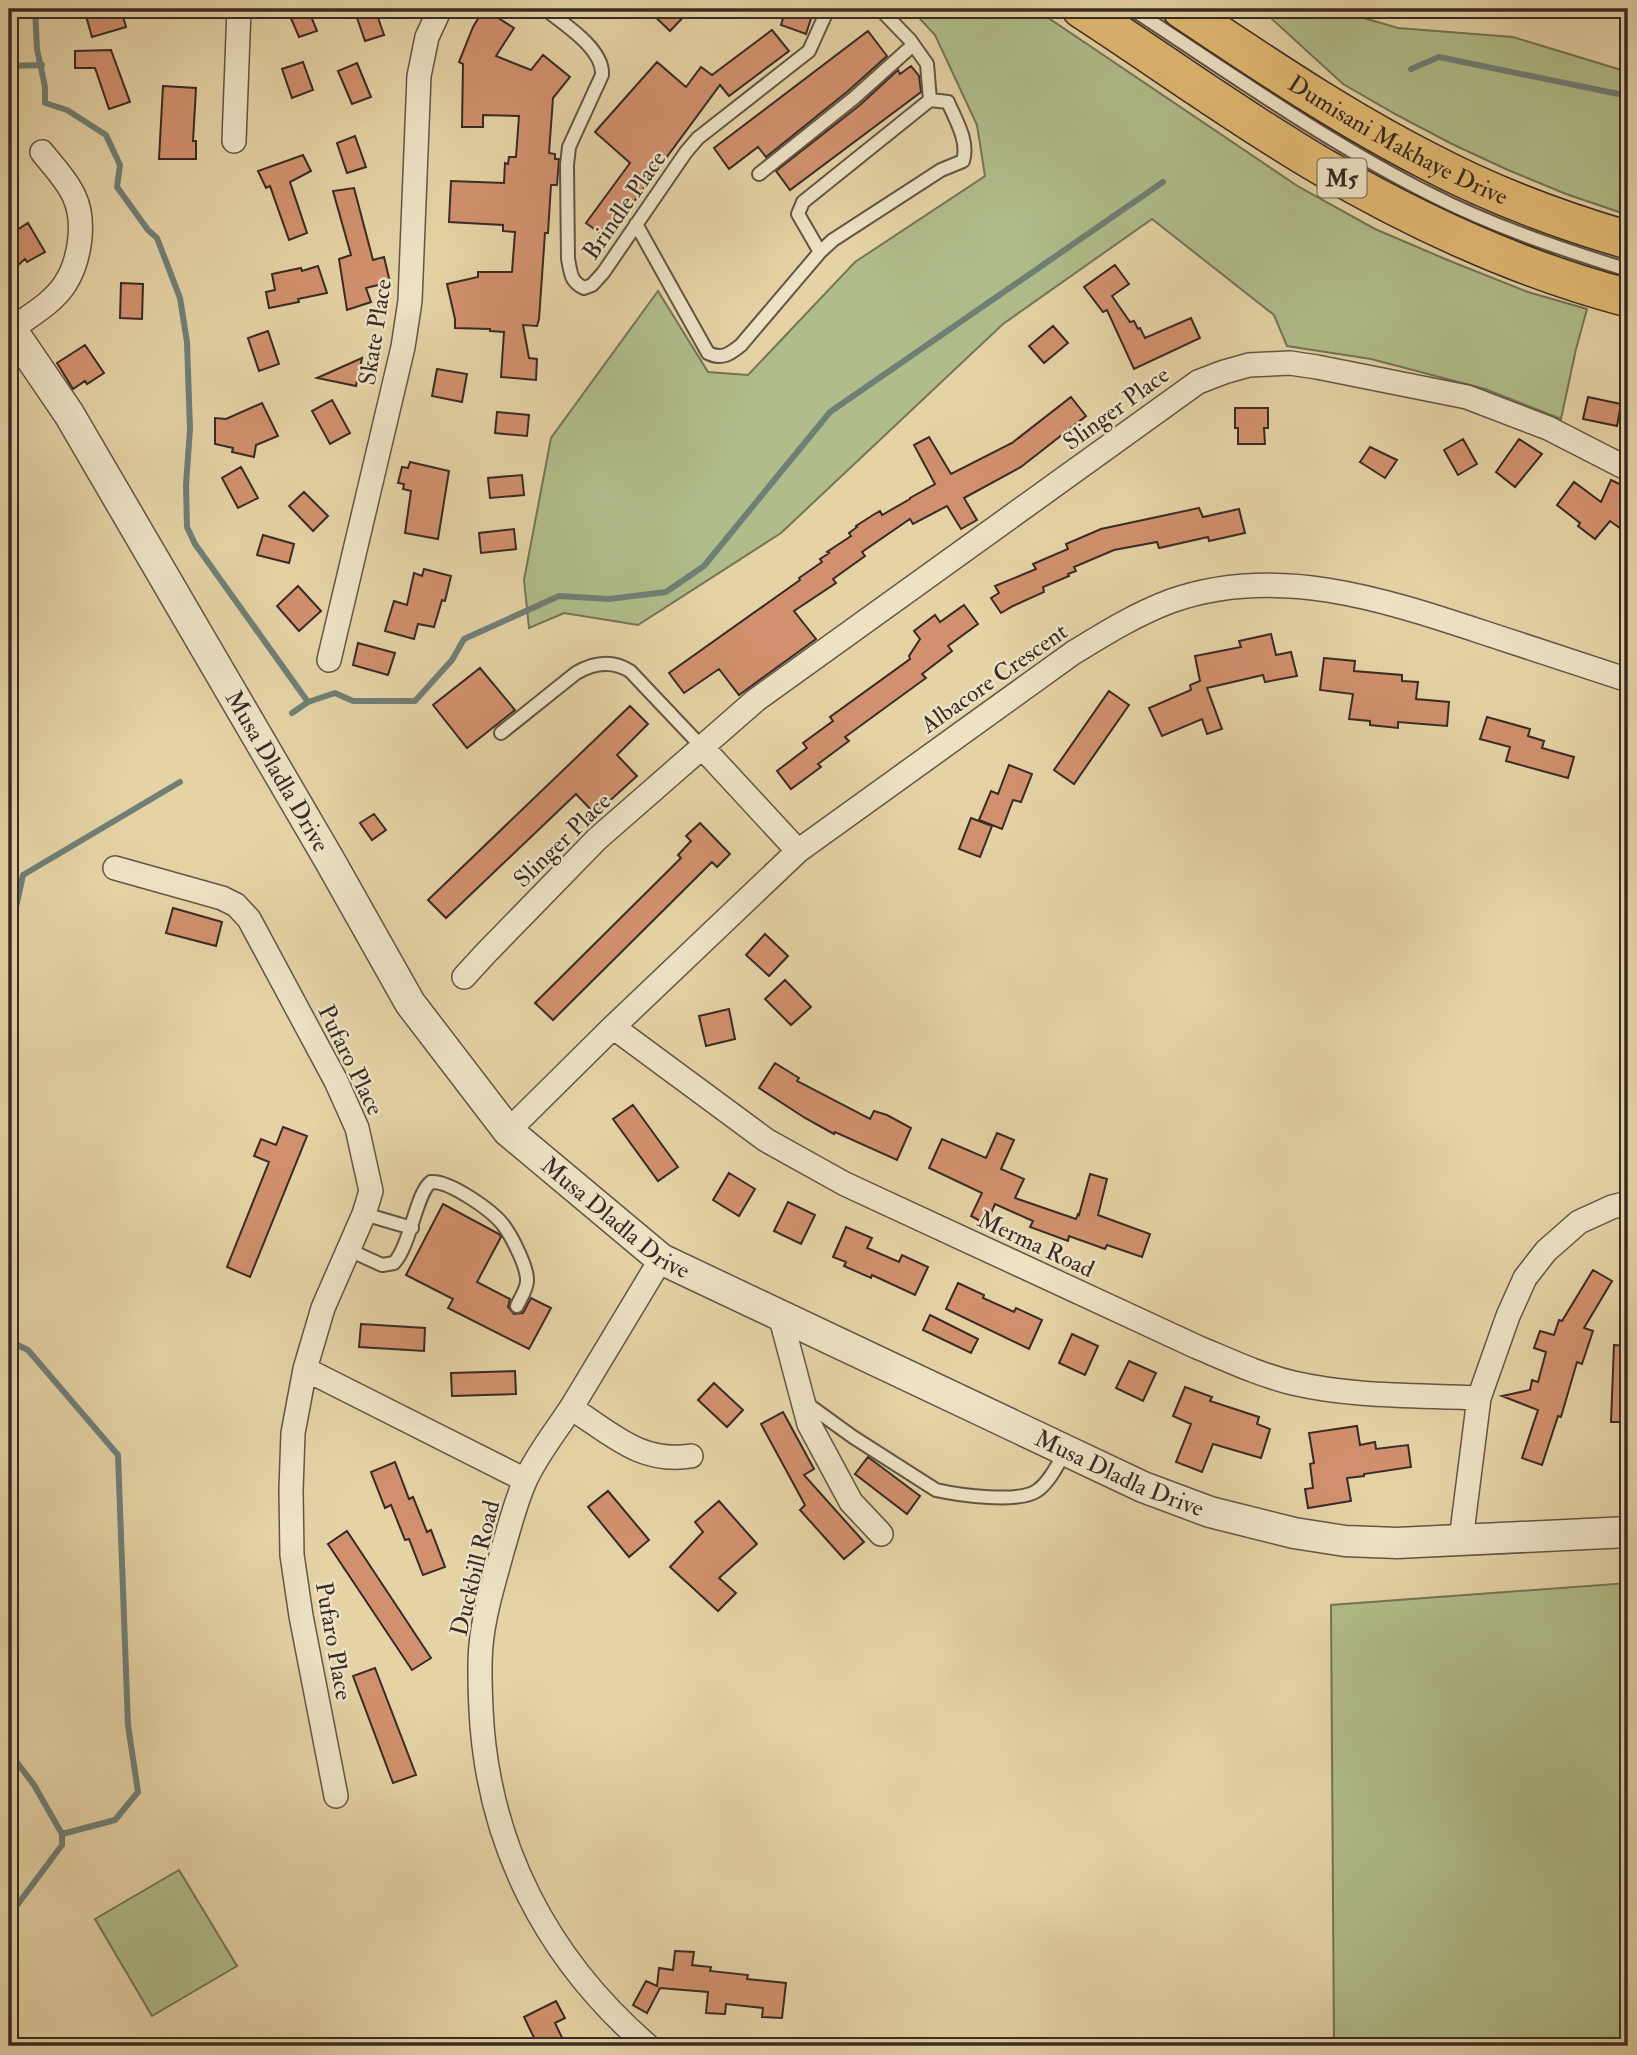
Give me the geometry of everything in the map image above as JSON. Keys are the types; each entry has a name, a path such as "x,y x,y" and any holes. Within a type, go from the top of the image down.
{"main road":[{"name":"M5","path":"1081,9 1265,131 1367,192 1466,240 1575,283 1628,298"},
{"name":"Dumisani Makhaye Drive","path":"1181,9 1288,80 1426,160 1536,209 1628,240"}],"street":[{"path":"234,141 239,9"},
{"name":"Skate Place","path":"329,660 403,347 410,301 419,76 426,37 440,9"},
{"path":"10,327 51,299 65,285 78,250 79,211 74,196 42,152"},
{"name":"Musa Dladla Drive","path":"10,327 83,438 410,1003 508,1131 661,1259 1143,1487 1210,1512 1294,1533 1345,1541 1461,1540 1628,1532"},
{"name":"Slinger Place","path":"464,978 597,839 756,700 1198,382 1249,365 1290,363 1467,397 1548,428 1628,469"},
{"name":"Albacore Crescent","path":"508,1131 798,851 1085,646 1120,624 1172,601 1226,588 1279,585 1347,592 1402,605 1628,680"},
{"path":"701,746 798,851"},
{"name":"Pufaro Place","path":"116,868 222,898 236,905 249,919 336,1081 357,1128 371,1191 364,1214 323,1308 305,1369 293,1433 291,1490 292,1555 301,1616 336,1796"},
{"name":"Merma Road","path":"613,1027 766,1140 845,1184 1239,1365 1292,1382 1334,1390 1479,1398"},
{"path":"1461,1540 1479,1398 1508,1316 1525,1278 1546,1251 1579,1222 1628,1203"},
{"name":"Duckbill Road","path":"648,2046 619,2020 586,1983 553,1939 521,1883 503,1834 486,1763 481,1645 487,1605 525,1480 661,1259"},
{"path":"780,1315 809,1424 851,1502 881,1534"},
{"path":"305,1369 525,1480"},
{"path":"571,1408 639,1451 663,1457 691,1456"}],"lane":[{"name":"Brindle Place","path":"545,9 595,52 603,65 602,75 569,147 567,165 568,259 575,283 584,288 592,285 603,273 698,138 809,51 828,9"},
{"path":"880,9 914,45 927,64 930,100"},
{"path":"1132,9 1309,126 1371,163 1432,195 1532,237 1628,270"},
{"path":"759,174 854,98 914,45"},
{"path":"636,224 708,353 721,357 728,355 741,345 834,240 941,170 963,161 963,137 948,102 930,100 803,202 797,214 820,253"},
{"path":"502,733 587,667 603,663 614,664 630,671 701,746"},
{"path":"349,1250 382,1265 391,1265 398,1260 412,1228 423,1190 431,1182 441,1182 480,1204 503,1225 525,1268 527,1283 517,1306"},
{"path":"364,1214 412,1228"},
{"path":"803,1401 853,1437 936,1490 949,1493 988,1497 1030,1495 1043,1486 1066,1450"}],"green space":[{"path":"911,9 1035,9 1299,187 1375,229 1528,292 1587,309 1561,419 1485,389 1371,359 1287,346 1274,315 1152,219 1003,324 781,533 638,625 564,613 529,628 524,580 551,438 658,291 708,372 748,375 855,262 985,176 977,125 935,35"},
{"path":"1261,9 1333,9 1398,28 1513,37 1628,72 1628,215 1566,194 1508,170 1397,115 1343,84"},
{"path":"1628,1583 1628,2046 1334,2046 1331,1605"},
{"path":"179,1870 237,1966 152,2016 95,1919"}],"building":[{"path":"84,9 121,9 126,27 92,37"},
{"path":"287,9 308,9 317,31 299,37"},
{"path":"354,9 375,9 384,35 365,41"},
{"path":"484,9 514,28 496,56 531,70 543,55 570,77 553,98 549,153 555,154 555,159 559,159 557,185 551,185 548,233 545,233 539,319 537,326 523,325 529,358 537,359 536,380 501,377 504,332 455,328 447,284 478,277 478,272 512,272 515,232 503,231 503,225 449,222 451,181 504,183 505,163 508,164 509,157 516,157 519,116 483,115 483,127 462,127 463,64 459,62 473,27"},
{"path":"647,9 691,9 670,31"},
{"path":"786,9 814,9 806,34 781,25"},
{"path":"772,30 789,51 729,96 720,85 607,238 586,223 630,163 595,132 657,62 686,87 701,67 712,75"},
{"path":"868,31 887,56 766,157 758,147 729,169 714,148"},
{"path":"111,50 130,102 109,109 95,68 75,68 75,51"},
{"path":"303,62 313,90 292,98 282,69"},
{"path":"357,63 371,97 352,104 338,71"},
{"path":"911,66 919,76 921,92 790,190 776,171 860,105 898,70 900,74"},
{"path":"163,86 196,88 193,141 196,141 196,159 159,159"},
{"path":"355,136 366,167 347,173 337,143"},
{"path":"303,155 311,171 290,182 307,233 289,240 270,186 266,188 258,171"},
{"path":"354,188 373,260 384,257 390,282 366,288 371,302 347,310 339,259 351,255 333,191"},
{"path":"28,223 45,252 27,262 25,259 9,273 9,235"},
{"path":"1115,265 1129,284 1112,296 1130,322 1134,321 1138,329 1140,328 1145,338 1191,318 1200,338 1134,369 1107,310 1103,312 1084,287"},
{"path":"318,266 327,293 269,308 266,292 275,290 272,274 301,268 302,271"},
{"path":"121,283 143,284 142,319 120,318"},
{"path":"1053,326 1068,343 1044,363 1029,346"},
{"path":"268,331 279,364 259,371 248,338"},
{"path":"85,345 104,373 73,389 57,363"},
{"path":"362,358 356,386 317,378"},
{"path":"437,369 467,374 462,402 432,396"},
{"path":"1071,397 1086,416 1021,467 964,498 977,520 961,529 947,506 913,524 910,519 862,552 865,556 833,579 836,583 794,611 816,639 739,695 719,669 684,693 669,673 800,580 799,578 822,562 820,559 829,553 827,552 851,536 849,533 856,526 880,511 882,515 935,484 914,445 929,437 951,474 1012,443"},
{"path":"1588,397 1621,404 1617,426 1583,419"},
{"path":"332,400 350,433 330,444 312,411"},
{"path":"262,403 278,436 256,445 254,457 232,452 233,448 215,444 215,418 226,419"},
{"path":"1235,408 1268,408 1268,428 1264,428 1265,444 1238,444"},
{"path":"497,412 529,415 527,436 495,433"},
{"path":"1463,439 1477,464 1458,475 1444,450"},
{"path":"1519,439 1542,454 1515,487 1496,472"},
{"path":"1370,447 1397,460 1385,478 1360,462"},
{"path":"410,462 449,471 438,539 405,533 411,491 403,489 404,484 398,483 402,467 408,468"},
{"path":"241,467 258,498 238,508 222,478"},
{"path":"522,475 524,495 490,498 488,478"},
{"path":"1611,480 1628,488 1628,534 1610,521 1595,539 1557,505 1574,482 1601,502"},
{"path":"304,492 328,516 313,531 289,506"},
{"path":"1199,508 1203,517 1239,509 1245,533 1209,541 1208,537 1159,548 1157,542 1114,550 1074,567 1076,571 1068,574 1069,576 1043,587 1044,592 1001,613 991,598 999,593 995,586 1036,569 1033,564 1068,549 1066,544 1101,529"},
{"path":"514,529 516,549 481,553 479,533"},
{"path":"263,535 294,544 289,563 257,555"},
{"path":"424,569 451,576 445,601 442,600 434,627 418,624 414,639 385,631 394,601 407,605 414,573 422,576"},
{"path":"298,586 321,611 299,631 277,606"},
{"path":"964,605 978,624 948,646 952,651 922,674 926,678 845,737 849,741 818,764 821,767 791,789 777,771 807,748 803,743 833,721 830,717 910,659 909,656 920,639 914,631 935,615 940,622"},
{"path":"1271,634 1276,655 1291,652 1297,676 1265,682 1263,675 1207,688 1222,729 1207,734 1202,719 1162,736 1149,708 1191,690 1190,685 1200,681 1195,656 1241,647 1239,641"},
{"path":"358,643 395,653 388,675 353,665"},
{"path":"1324,658 1355,661 1354,671 1402,675 1402,681 1418,682 1416,699 1449,702 1447,726 1398,722 1398,728 1370,725 1370,721 1349,719 1353,694 1320,690"},
{"path":"480,668 515,710 467,748 433,705"},
{"path":"1109,691 1129,705 1074,784 1054,770"},
{"path":"630,706 648,724 617,755 637,776 595,814 576,794 446,918 428,900"},
{"path":"1487,717 1530,729 1528,736 1544,741 1542,748 1574,757 1568,778 1506,761 1510,747 1480,739"},
{"path":"1009,765 1032,774 1021,802 1013,800 1002,829 979,820 991,791 998,794"},
{"path":"374,814 386,830 372,840 360,823"},
{"path":"971,818 992,826 980,857 959,849"},
{"path":"700,823 730,854 717,867 712,862 553,1020 535,1003 681,858 678,855 691,841 686,836"},
{"path":"173,908 222,922 216,946 166,933"},
{"path":"765,934 788,956 769,976 746,955"},
{"path":"785,980 811,1007 791,1025 765,999"},
{"path":"729,1009 735,1039 706,1046 699,1016"},
{"path":"775,1063 799,1078 797,1081 870,1119 874,1111 911,1128 897,1160 835,1132 834,1134 759,1088"},
{"path":"633,1105 678,1167 658,1181 613,1119"},
{"path":"283,1127 307,1136 250,1277 227,1267 269,1162 254,1156 261,1139 276,1145"},
{"path":"997,1133 1014,1140 1001,1169 1024,1179 1015,1198 1076,1219 1090,1174 1107,1179 1098,1215 1150,1234 1142,1257 1107,1245 1105,1249 1069,1236 1068,1241 1030,1227 1033,1221 995,1204 986,1224 971,1216 982,1193 929,1168 942,1139 986,1158"},
{"path":"729,1173 755,1189 739,1216 713,1200"},
{"path":"788,1202 815,1215 801,1244 774,1231"},
{"path":"443,1204 501,1237 477,1282 510,1299 508,1307 514,1314 523,1313 531,1298 551,1308 529,1349 448,1308 453,1299 406,1275"},
{"path":"846,1227 872,1238 867,1248 899,1262 902,1255 928,1267 915,1295 872,1275 871,1278 844,1266 846,1262 833,1257"},
{"path":"1593,1270 1612,1281 1584,1328 1593,1331 1582,1364 1577,1362 1561,1417 1558,1416 1542,1465 1522,1458 1538,1410 1502,1396 1530,1390 1532,1380 1538,1382 1546,1352 1534,1348 1540,1331 1554,1335 1559,1320 1562,1321"},
{"path":"958,1283 1014,1312 1016,1308 1042,1320 1029,1349 946,1309"},
{"path":"930,1315 978,1339 971,1353 923,1330"},
{"path":"361,1324 425,1328 424,1351 359,1347"},
{"path":"1072,1334 1098,1346 1085,1375 1059,1363"},
{"path":"1614,1345 1628,1346 1628,1422 1611,1422"},
{"path":"1129,1361 1156,1373 1143,1401 1116,1388"},
{"path":"515,1371 516,1394 452,1396 451,1373"},
{"path":"714,1383 743,1410 727,1427 698,1400"},
{"path":"1185,1387 1212,1397 1210,1401 1259,1417 1257,1424 1270,1429 1261,1458 1213,1444 1202,1472 1176,1462 1191,1424 1173,1416"},
{"path":"783,1412 814,1469 804,1475 864,1542 844,1559 800,1510 805,1505 761,1424"},
{"path":"1357,1426 1360,1445 1375,1442 1376,1449 1408,1445 1411,1467 1347,1478 1351,1501 1308,1508 1305,1489 1313,1488 1310,1464 1314,1463 1309,1433"},
{"path":"868,1457 920,1496 907,1514 855,1474"},
{"path":"395,1462 409,1499 413,1497 427,1532 431,1530 445,1567 423,1575 409,1539 405,1540 391,1505 385,1508 371,1472"},
{"path":"608,1491 649,1540 629,1557 588,1507"},
{"path":"719,1501 757,1544 719,1578 736,1593 718,1611 670,1567 703,1532 695,1522"},
{"path":"347,1531 431,1658 412,1670 328,1544"},
{"path":"375,1668 416,1775 393,1783 353,1676"},
{"path":"675,1951 694,1952 692,1965 711,1967 710,1971 748,1975 747,1979 786,1983 782,2018 762,2017 763,2008 726,2004 725,2014 706,2013 708,1992 660,1988 647,2013 633,2005 646,1981 657,1986 659,1968 673,1970"},
{"path":"556,2001 565,2018 555,2023 566,2046 538,2046 524,2017"}],"waterway":[{"path":"35,9 37,49 45,87 45,103 67,110 106,135 120,165 117,187 148,230 157,238 180,298 187,342 190,429 186,485 187,527 195,544 308,702"},
{"path":"1411,69 1439,57 1628,96"},
{"path":"9,66 42,65"},
{"path":"292,713 308,702 335,693 353,701 415,701 452,660 464,639 559,596 609,599 666,592 704,566 830,412 1163,182"},
{"path":"9,939 23,875 180,782"},
{"path":"9,1341 28,1350 118,1455 128,1725 138,1792 115,1820 62,1834"},
{"path":"9,1752 34,1785 62,1834 62,1845 9,1916"}]}
